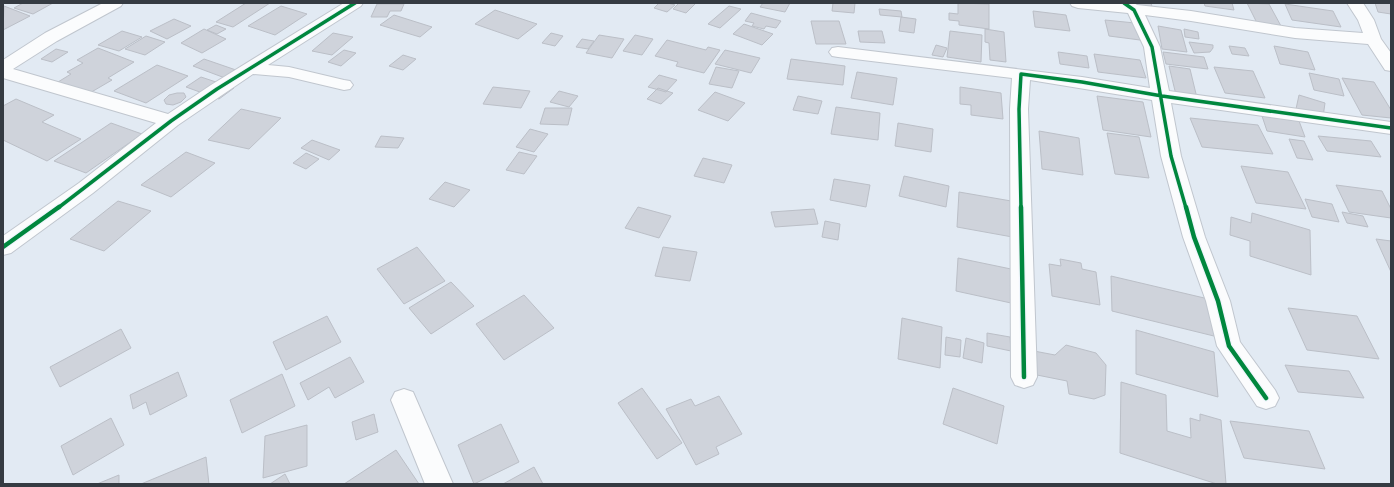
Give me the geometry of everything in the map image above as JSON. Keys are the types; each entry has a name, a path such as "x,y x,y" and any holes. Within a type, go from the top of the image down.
{"street":[{"path":"4,72 51,36 115,3"},
{"path":"3,247 86,188 171,121 217,89 252,69 355,3"},
{"path":"1078,3 1129,7 1295,33 1373,39"},
{"path":"1355,3 1366,20 1373,39 1391,66"},
{"path":"1129,7 1152,47 1162,96 1171,156 1194,237 1218,301 1229,346 1266,398"},
{"path":"838,52 1117,87 1162,96 1391,128"},
{"path":"252,69 289,72 344,85"},
{"path":"4,72 171,121"},
{"path":"1021,74 1019,109 1024,377"},
{"path":"404,400 439,484"}],"building":[{"path":"23,3 53,3 33,14 14,8"},
{"path":"246,3 270,3 233,27 216,22"},
{"path":"659,3 675,5 667,12 654,8"},
{"path":"679,3 696,3 686,13 673,9"},
{"path":"763,3 790,3 785,12 760,7"},
{"path":"833,3 855,3 854,13 832,11"},
{"path":"958,3 989,4 989,29 959,25 959,21 949,20 949,13 958,14"},
{"path":"1133,3 1151,3 1153,10 1134,7"},
{"path":"1204,3 1232,3 1234,10 1205,6"},
{"path":"1247,3 1269,4 1281,26 1257,23"},
{"path":"1375,3 1391,3 1391,14 1378,12"},
{"path":"377,4 404,4 401,11 390,11 387,17 371,17"},
{"path":"1285,4 1333,11 1341,27 1292,20"},
{"path":"4,6 30,16 3,30"},
{"path":"281,6 307,14 275,35 248,26"},
{"path":"729,6 741,9 720,28 708,24"},
{"path":"879,9 901,11 902,17 880,15"},
{"path":"495,10 537,24 518,39 475,24"},
{"path":"1033,11 1066,15 1070,31 1035,27"},
{"path":"751,13 781,21 776,28 766,26 764,29 752,26 754,23 745,21"},
{"path":"394,15 432,27 420,37 380,25"},
{"path":"901,17 916,19 914,33 899,31"},
{"path":"174,19 191,26 167,39 150,31"},
{"path":"1105,20 1135,23 1140,40 1109,36"},
{"path":"811,21 839,21 846,44 816,44"},
{"path":"744,24 773,34 762,45 733,34"},
{"path":"216,25 226,29 217,34 207,30"},
{"path":"1158,26 1181,30 1187,52 1162,49"},
{"path":"204,29 226,39 202,53 181,43"},
{"path":"985,29 1004,32 1006,62 990,60 989,43 985,42"},
{"path":"1184,29 1198,32 1199,39 1185,37"},
{"path":"122,31 142,37 119,51 98,45"},
{"path":"858,31 882,31 885,43 860,42"},
{"path":"950,31 982,35 981,62 947,57"},
{"path":"333,33 353,37 332,55 312,51"},
{"path":"551,33 563,36 555,46 542,43"},
{"path":"599,35 624,39 612,58 586,53"},
{"path":"635,35 653,39 642,55 623,51"},
{"path":"146,36 165,42 145,55 125,49"},
{"path":"582,39 594,41 588,49 576,47"},
{"path":"667,40 706,50 708,47 720,50 704,73 676,66 678,62 655,56"},
{"path":"1189,42 1213,45 1213,48 1210,52 1194,53"},
{"path":"936,45 947,48 943,57 932,55"},
{"path":"1229,46 1245,48 1249,56 1232,54"},
{"path":"1274,46 1308,52 1315,70 1280,64"},
{"path":"98,48 134,62 108,78 112,80 88,94 58,82 71,74 67,72 83,63 77,60"},
{"path":"56,49 68,52 52,62 41,59"},
{"path":"344,50 356,53 341,66 328,62"},
{"path":"725,50 760,58 751,73 715,64"},
{"path":"1058,52 1087,56 1089,68 1060,64"},
{"path":"1163,52 1204,57 1208,69 1166,64"},
{"path":"1094,54 1140,60 1146,78 1098,72"},
{"path":"403,55 416,59 403,70 389,66"},
{"path":"204,59 236,70 225,78 193,66"},
{"path":"791,59 845,66 843,85 787,79"},
{"path":"157,65 188,76 146,103 114,91"},
{"path":"1169,66 1190,69 1197,98 1176,95"},
{"path":"716,67 739,71 732,88 709,84"},
{"path":"1214,67 1253,71 1265,98 1225,93"},
{"path":"857,72 897,78 893,105 851,98"},
{"path":"1309,73 1339,79 1344,96 1314,90"},
{"path":"659,75 677,80 666,92 648,87"},
{"path":"201,77 234,88 219,99 186,87"},
{"path":"1342,78 1374,82 1391,110 1391,118 1362,115"},
{"path":"493,87 530,91 521,108 483,104"},
{"path":"960,87 1001,93 1003,119 971,115 971,105 960,104"},
{"path":"658,88 673,93 661,104 647,99"},
{"path":"559,91 578,96 569,107 550,102"},
{"path":"715,92 745,103 728,121 698,110"},
{"path":"184,93 186,97 181,102 173,105 166,104 164,100 169,95"},
{"path":"1299,95 1325,103 1323,117 1296,109"},
{"path":"798,96 822,101 818,114 793,110"},
{"path":"1097,96 1143,102 1151,137 1103,130"},
{"path":"16,99 54,115 42,122 81,139 47,161 3,140 3,106"},
{"path":"836,107 880,113 878,140 831,134"},
{"path":"545,108 572,108 568,125 540,124"},
{"path":"241,109 281,118 249,149 208,140"},
{"path":"1262,116 1299,121 1305,137 1267,131"},
{"path":"1190,118 1258,125 1273,154 1202,147"},
{"path":"111,123 142,134 86,173 54,161"},
{"path":"898,123 933,129 931,152 895,146"},
{"path":"530,129 548,134 534,152 516,147"},
{"path":"1039,131 1079,138 1083,175 1042,169"},
{"path":"1107,133 1139,137 1149,178 1115,174"},
{"path":"381,136 404,138 398,148 375,147"},
{"path":"1318,136 1371,141 1381,157 1327,151"},
{"path":"1289,139 1304,141 1313,160 1297,158"},
{"path":"312,140 340,150 329,160 301,148"},
{"path":"186,152 215,163 171,197 141,185"},
{"path":"519,152 537,156 524,174 506,170"},
{"path":"306,153 319,159 306,169 293,163"},
{"path":"703,158 732,165 724,183 694,176"},
{"path":"1241,166 1288,172 1306,209 1256,203"},
{"path":"904,176 949,186 946,207 899,196"},
{"path":"834,179 870,185 866,207 830,200"},
{"path":"445,182 470,190 454,207 429,199"},
{"path":"1336,185 1382,191 1391,209 1391,218 1349,212"},
{"path":"959,192 1017,202 1018,238 957,227"},
{"path":"1305,199 1332,204 1339,222 1312,217"},
{"path":"118,201 151,211 104,251 70,239"},
{"path":"638,207 671,216 659,238 625,228"},
{"path":"814,209 818,224 775,227 771,212"},
{"path":"1342,212 1363,216 1368,227 1347,223"},
{"path":"1252,213 1310,230 1311,275 1250,256 1250,241 1230,235 1231,217 1251,223"},
{"path":"825,221 840,224 838,240 822,237"},
{"path":"1376,239 1391,241 1391,272"},
{"path":"417,247 445,281 404,304 377,269"},
{"path":"663,247 697,252 690,281 655,276"},
{"path":"958,258 1011,269 1011,303 956,291"},
{"path":"1060,259 1081,263 1082,269 1096,272 1100,305 1052,296 1049,264 1061,266"},
{"path":"1111,276 1217,301 1222,338 1112,311"},
{"path":"451,282 474,306 431,334 409,308"},
{"path":"524,295 554,328 504,360 476,324"},
{"path":"1288,308 1357,316 1379,359 1307,350"},
{"path":"327,316 341,342 286,370 273,342"},
{"path":"902,318 942,327 940,368 898,359"},
{"path":"121,329 131,348 60,387 50,367"},
{"path":"1136,330 1214,352 1218,397 1136,374"},
{"path":"987,333 1010,337 1011,351 987,346"},
{"path":"946,337 961,340 960,357 945,355"},
{"path":"966,338 984,343 982,363 963,358"},
{"path":"1066,345 1096,353 1106,365 1105,395 1094,399 1069,394 1067,381 1037,375 1034,351 1055,355"},
{"path":"350,357 364,382 335,398 329,387 308,400 300,383"},
{"path":"1285,365 1349,371 1364,398 1298,392"},
{"path":"178,372 187,396 150,415 146,402 133,409 130,395"},
{"path":"282,374 295,406 242,433 230,400"},
{"path":"1121,382 1166,395 1167,431 1191,438 1190,418 1200,421 1200,414 1221,420 1226,484 1217,484 1120,453"},
{"path":"642,388 682,443 657,459 618,403"},
{"path":"953,388 1004,406 997,444 943,424"},
{"path":"719,396 742,434 716,447 719,454 696,465 666,409 691,399 695,406"},
{"path":"374,414 378,432 356,440 352,422"},
{"path":"111,418 124,445 73,475 61,446"},
{"path":"1230,421 1309,431 1325,469 1244,458"},
{"path":"501,424 519,462 474,484 458,445"},
{"path":"307,425 307,466 263,478 265,436"},
{"path":"396,450 419,484 344,484"},
{"path":"206,457 209,484 141,484"},
{"path":"534,467 543,484 503,484"},
{"path":"285,474 290,484 270,484"},
{"path":"119,475 119,484 97,484"}],"cycle path":[{"path":"3,247 86,188 171,121 217,89 355,3"},
{"path":"1124,3 1134,10 1152,47 1171,156 1194,237 1218,301 1229,346 1266,398"},
{"path":"1024,377 1019,109 1021,74 1082,82 1162,96 1391,128"}]}
